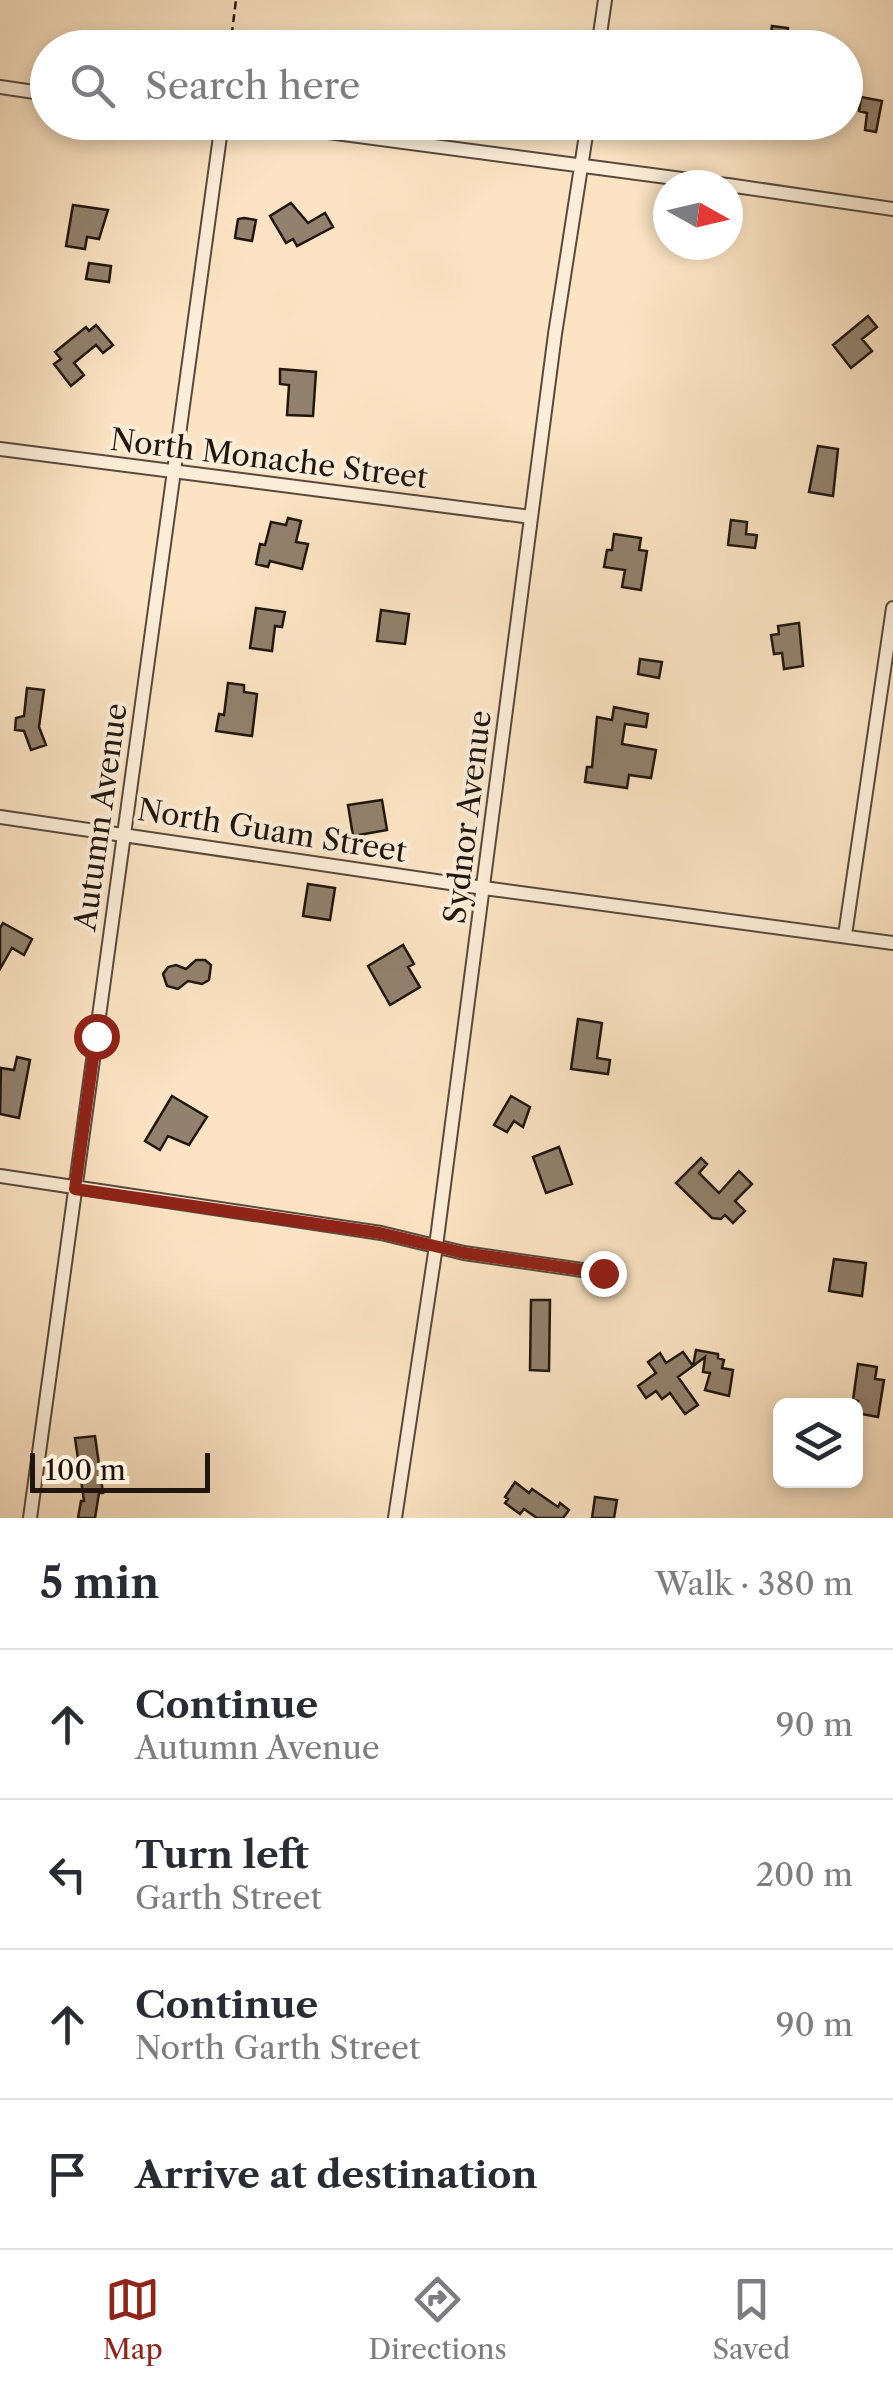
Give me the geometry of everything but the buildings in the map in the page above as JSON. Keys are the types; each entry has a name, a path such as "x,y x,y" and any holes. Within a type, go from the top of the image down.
{"street":[{"path":"601,30 605,0"},
{"path":"0,87 30,91"},
{"name":"Autumn Avenue","path":"30,1518 220,140"},
{"path":"388,140 653,175"},
{"name":"Sydnor Avenue","path":"395,1518 436,1246 531,517 586,140"},
{"path":"743,187 893,209"},
{"name":"North Monache Street","path":"0,449 531,517"},
{"path":"845,935 893,608"},
{"name":"North Guam Street","path":"0,817 893,943"},
{"path":"0,1176 380,1233 603,1273"}],"path":[{"path":"232,30 236,0"}],"route":[{"path":"96,1036 75,1189 380,1233 464,1253 603,1273"}]}
